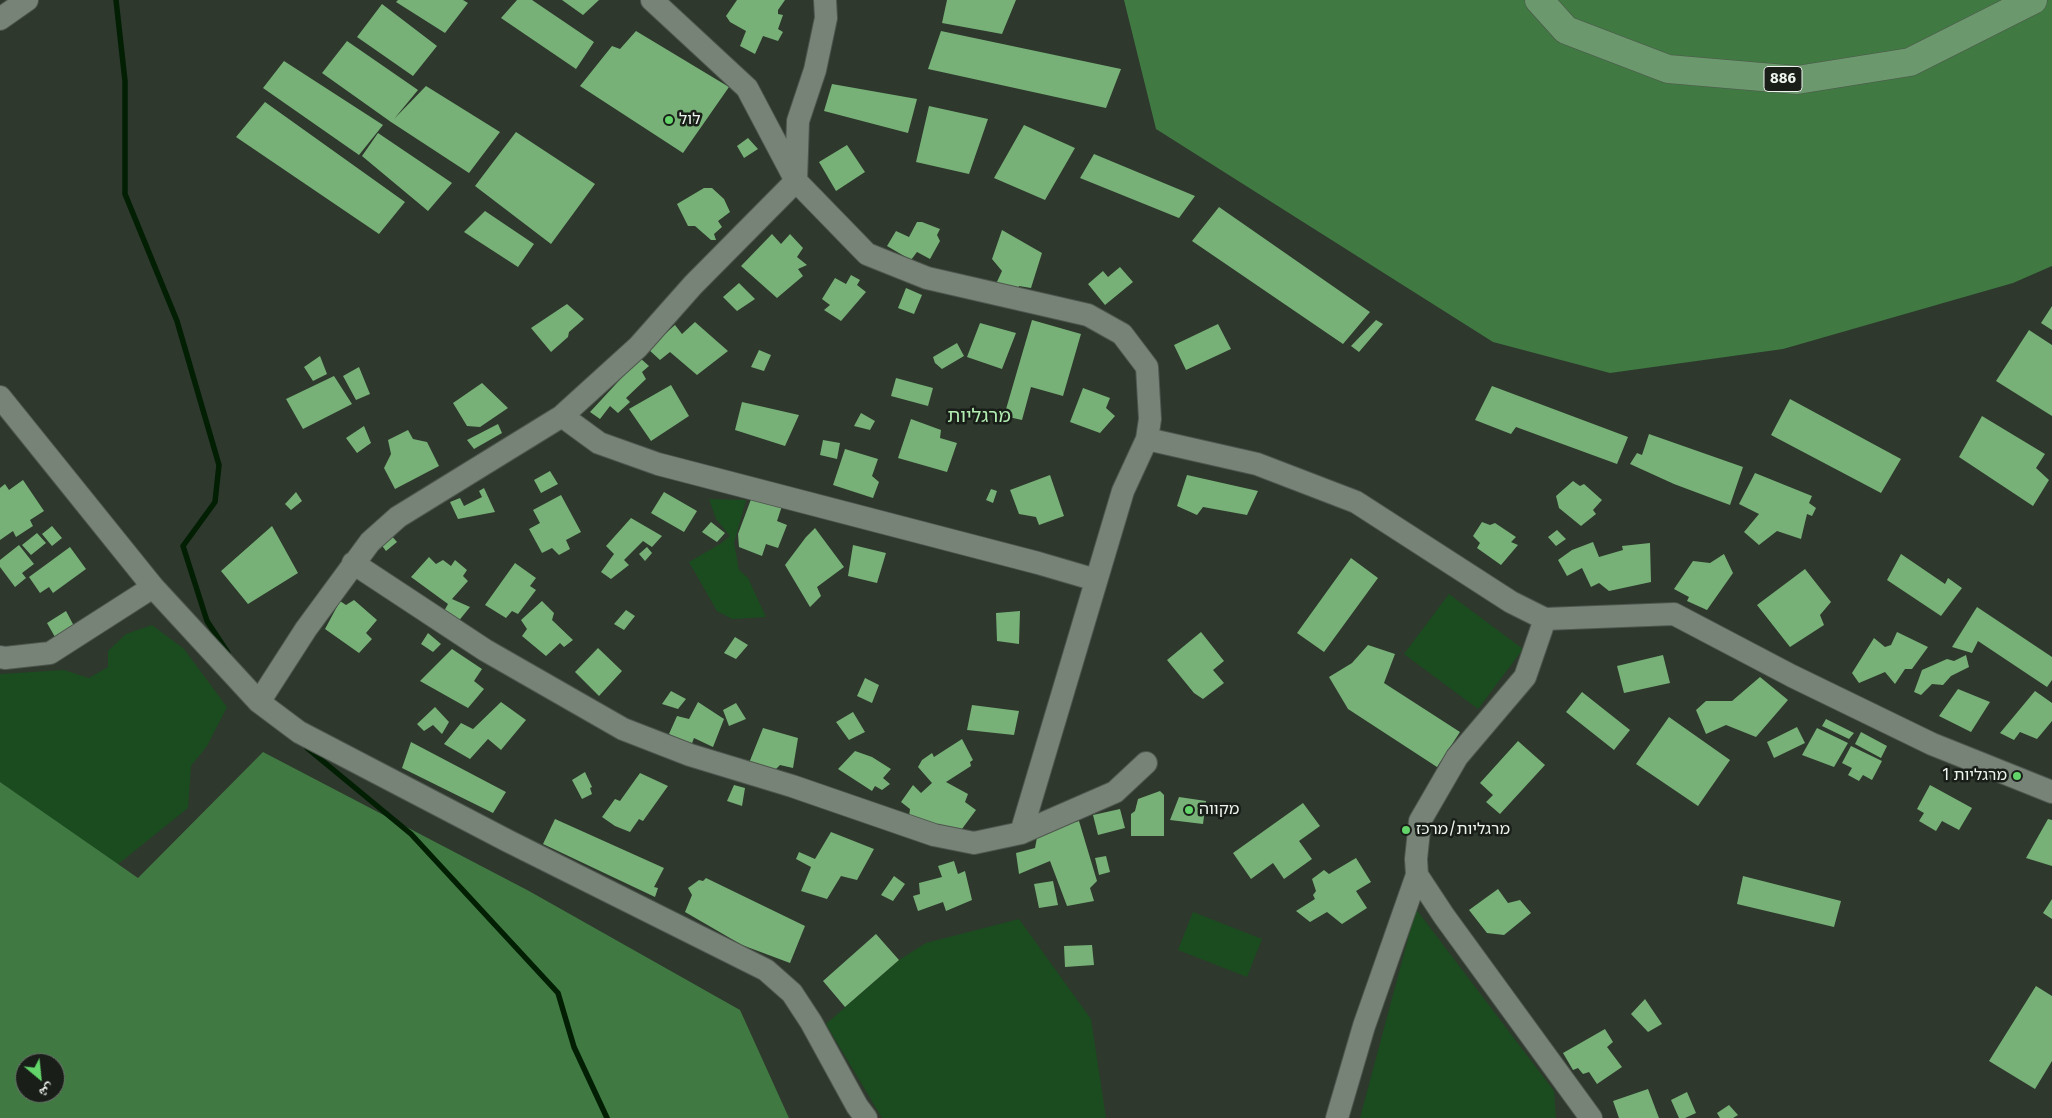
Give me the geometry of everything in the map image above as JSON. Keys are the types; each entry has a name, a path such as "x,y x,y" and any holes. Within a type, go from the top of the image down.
{"main road":[{"name":"886","path":"1539,0 1566,30 1668,69 1797,80 1910,62 2033,0"}],"street":[{"path":"0,19 27,0"},
{"path":"652,0 747,88 796,181 868,254 927,278 1088,315 1122,334 1148,367 1150,419 1147,439 1123,491 1021,833"},
{"path":"258,702 306,629 370,542 398,517 562,416 638,347 693,285 796,181 798,121 815,70 826,18 825,0"},
{"path":"0,397 153,587 258,702 299,732 508,841 766,970 792,993 811,1022 857,1106 866,1118"},
{"path":"562,416 600,443 658,464 1029,560 1096,580"},
{"path":"1147,439 1257,464 1356,502 1511,602 1545,618 1674,614 1792,676 1932,744 2052,792"},
{"path":"353,563 485,650 623,729 690,755 792,786 934,835 974,843 1021,833 1115,792 1146,763"},
{"path":"0,657 50,653 153,587"},
{"path":"1337,1118 1364,1026 1416,875 1420,821 1457,757 1525,677 1545,618"},
{"path":"1416,875 1592,1118"}],"green space":[{"path":"1124,0 2052,0 2052,266 2013,283 1783,349 1610,373 1493,342 1156,129"},
{"path":"709,499 746,500 734,543 739,570 748,578 766,617 732,619 717,611 689,562 730,536 716,519"},
{"path":"1449,594 1523,649 1478,709 1404,654"},
{"path":"152,625 184,649 227,707 207,746 191,766 188,808 117,865 0,782 0,674 64,670 89,678 108,667 108,651 126,634"},
{"path":"263,752 529,891 740,1010 789,1118 0,1118 0,782 138,878"},
{"path":"1416,909 1554,1091 1556,1118 1360,1118"},
{"path":"1193,912 1262,939 1247,977 1178,950"},
{"path":"1019,919 1091,1019 1106,1118 882,1118 826,1024 899,960 926,943"}],"building":[{"path":"398,0 463,0 468,3 445,33 396,2"},
{"path":"517,0 532,0 594,42 576,69 501,18"},
{"path":"562,0 599,0 583,15"},
{"path":"737,0 785,0 778,10 778,14 783,15 778,29 783,32 778,41 763,36 755,54 740,46 746,31 730,22 726,16"},
{"path":"947,0 1016,0 1002,34 942,23"},
{"path":"382,4 437,46 413,76 357,37"},
{"name":"לול","path":"636,31 729,87 683,153 580,86 612,46 620,49"},
{"path":"941,31 1121,69 1106,108 928,69"},
{"path":"347,41 418,90 394,119 426,86 500,132 469,173 391,122 322,73"},
{"path":"284,61 383,125 359,155 263,88"},
{"path":"832,84 917,99 908,133 824,111"},
{"path":"265,102 405,202 379,234 236,137"},
{"path":"929,106 988,119 969,174 916,162"},
{"path":"1024,125 1075,148 1045,200 994,178"},
{"path":"516,132 595,184 551,244 475,186"},
{"path":"378,133 452,183 428,211 362,156"},
{"path":"748,138 758,149 744,158 737,146"},
{"path":"847,145 865,172 836,191 819,162"},
{"path":"1094,154 1195,196 1179,218 1080,178"},
{"path":"704,188 712,188 724,199 730,212 718,221 722,227 714,234 716,240 711,240 695,226 688,226 677,204"},
{"path":"1219,207 1370,312 1343,344 1192,241"},
{"path":"485,211 534,244 518,267 464,232"},
{"path":"917,222 940,229 937,235 940,241 930,259 917,252 911,260 887,246 896,231 909,237"},
{"path":"1002,230 1042,253 1031,288 1019,286 1018,291 996,284 1002,271 992,259"},
{"path":"772,234 781,244 790,234 803,248 797,257 807,265 798,269 803,276 777,298 741,266"},
{"path":"1120,267 1133,282 1105,305 1088,284 1103,271 1108,277"},
{"path":"851,275 860,280 857,285 866,292 841,321 824,310 830,305 822,299 835,278 846,284"},
{"path":"739,283 755,299 737,311 723,297"},
{"path":"906,288 922,295 914,314 898,308"},
{"path":"567,304 584,319 551,352 531,328"},
{"path":"2052,306 2052,330 2041,323"},
{"path":"1032,320 1081,334 1063,396 1031,387 1022,420 1004,416"},
{"path":"1376,320 1383,324 1359,352 1351,346"},
{"path":"695,322 728,351 697,375 670,352 660,360 648,349 675,325 682,334"},
{"path":"980,323 1016,333 1002,369 967,357"},
{"path":"1218,324 1231,349 1186,370 1174,345"},
{"path":"2029,330 2052,345 2052,416 1996,381"},
{"path":"957,343 964,356 942,369 935,363 933,357"},
{"path":"759,350 771,355 764,371 751,367"},
{"path":"320,356 327,374 313,381 304,367"},
{"path":"640,358 649,366 642,372 646,379 626,398 630,402 618,413 610,406 600,419 590,412"},
{"path":"359,367 370,394 356,400 343,376"},
{"path":"334,376 352,404 303,429 286,399"},
{"path":"896,378 933,388 928,406 891,396"},
{"path":"482,383 508,408 480,427 467,426 453,403"},
{"path":"671,385 689,416 651,441 629,409"},
{"path":"1492,386 1628,437 1617,464 1516,427 1511,434 1475,420"},
{"path":"1083,388 1110,398 1106,408 1115,416 1100,433 1070,422"},
{"path":"1790,399 1901,459 1881,493 1771,435"},
{"path":"742,402 799,415 785,446 735,430"},
{"path":"861,413 875,421 870,430 854,426"},
{"path":"1982,416 2045,454 2036,468 2049,480 2033,506 1959,457"},
{"path":"911,419 941,430 940,438 957,443 947,472 898,458"},
{"path":"498,424 502,433 474,449 467,440"},
{"path":"364,426 371,443 357,453 346,438"},
{"path":"408,430 413,439 427,442 439,466 395,489 384,468 391,454 388,440"},
{"path":"1649,434 1743,467 1730,505 1674,484 1630,464 1637,453 1642,455"},
{"path":"823,440 840,443 837,459 820,455"},
{"path":"845,449 878,459 872,476 879,482 873,498 833,485"},
{"path":"550,471 558,484 541,493 534,480"},
{"path":"1755,473 1812,496 1809,503 1816,508 1812,516 1807,514 1801,539 1777,531 1759,545 1744,532 1759,514 1739,504"},
{"path":"1050,475 1064,516 1039,525 1036,517 1019,514 1010,490"},
{"path":"1187,475 1258,491 1247,515 1203,507 1197,515 1177,506"},
{"path":"23,480 44,511 30,520 33,526 16,537 13,531 0,540 0,488 5,484 9,490"},
{"path":"1573,481 1580,486 1584,484 1602,500 1593,510 1596,514 1581,526 1559,508 1556,496"},
{"path":"484,488 495,512 458,519 450,502 460,498 464,506 482,497 479,491"},
{"path":"991,489 997,491 993,503 986,500"},
{"path":"296,492 302,501 291,510 285,504"},
{"path":"664,492 697,511 684,532 651,513"},
{"path":"753,494 782,506 777,521 787,525 778,548 766,544 762,556 739,547 738,534"},
{"path":"561,495 581,532 566,540 570,549 559,555 552,548 542,553 529,529 540,523 533,510"},
{"path":"631,518 662,536 652,547 643,541 624,560 629,565 611,579 601,572 614,554 606,546"},
{"path":"711,522 725,533 717,542 702,532"},
{"path":"1482,522 1490,525 1495,523 1516,537 1511,542 1518,545 1501,565 1477,548 1480,543 1473,536"},
{"path":"52,526 62,538 52,546 42,534"},
{"path":"272,526 298,573 248,604 221,571"},
{"path":"815,528 844,567 817,587 821,596 810,607 785,565"},
{"path":"1557,530 1566,539 1556,546 1548,537"},
{"path":"37,533 46,543 31,555 22,545"},
{"path":"390,534 397,542 386,551 380,543"},
{"path":"1593,542 1599,557 1623,550 1622,546 1650,543 1651,582 1609,591 1599,583 1591,587 1582,568 1567,576 1558,560 1572,550"},
{"path":"19,545 34,564 22,573 26,578 15,587 0,567 0,560"},
{"path":"853,545 886,553 877,583 848,576"},
{"path":"70,547 86,569 53,593 49,587 40,593 29,577"},
{"path":"647,547 652,553 645,561 639,554"},
{"path":"1724,554 1733,573 1707,610 1687,601 1689,597 1674,589 1693,561 1710,563"},
{"path":"1901,554 1945,584 1948,578 1962,588 1941,616 1887,580"},
{"path":"429,557 436,564 443,560 451,566 455,560 467,570 463,576 468,581 452,599 470,607 457,623 443,613 448,604 411,577"},
{"path":"1351,558 1378,578 1324,652 1297,633"},
{"path":"515,563 536,578 530,586 536,590 518,614 512,611 506,618 485,605"},
{"path":"1805,569 1831,602 1820,615 1824,625 1790,647 1757,605"},
{"path":"354,600 377,620 366,633 372,639 359,653 325,629 340,601 346,605"},
{"path":"542,601 554,613 552,620 573,640 564,647 560,643 546,656 522,636 527,629 521,620"},
{"path":"1977,607 2052,657 2052,680 2047,687 1978,641 1972,653 1952,647"},
{"path":"626,610 635,616 624,630 614,624"},
{"path":"66,611 74,626 55,637 47,623"},
{"path":"1020,611 1019,644 997,641 996,613"},
{"path":"1201,632 1224,661 1213,670 1224,683 1203,699 1194,693 1167,660"},
{"path":"1897,632 1928,647 1912,669 1905,669 1895,684 1885,672 1859,683 1852,673 1874,638 1885,647 1891,645"},
{"path":"428,633 441,644 433,652 421,644"},
{"path":"735,637 748,645 736,659 724,653"},
{"path":"1368,645 1395,654 1384,683 1460,732 1437,767 1348,709 1329,677 1352,663"},
{"path":"598,648 622,671 599,696 575,672"},
{"path":"452,649 482,669 474,681 484,689 468,708 420,681"},
{"path":"1663,655 1670,683 1624,693 1617,666"},
{"path":"1966,655 1969,667 1951,676 1943,685 1932,684 1921,695 1914,692 1922,670 1947,659 1954,661"},
{"path":"1760,677 1788,700 1756,737 1726,725 1706,734 1696,710 1706,701 1732,701"},
{"path":"865,678 879,685 872,703 857,696"},
{"path":"1958,689 1990,702 1971,732 1939,716"},
{"path":"671,691 686,699 678,709 662,704"},
{"path":"2035,691 2052,703 2052,721 2037,739 2020,732 2014,740 2000,733"},
{"path":"1582,692 1630,730 1614,750 1566,712"},
{"path":"501,702 526,720 501,750 488,739 470,759 444,744 461,723 473,729"},
{"path":"698,702 724,719 713,747 694,738 691,746 669,734 677,716 689,719"},
{"path":"736,703 746,719 729,726 723,710"},
{"path":"972,705 1019,711 1014,735 967,730"},
{"path":"435,707 449,722 442,734 433,725 424,731 417,724"},
{"path":"853,712 865,732 849,740 836,722"},
{"path":"1669,717 1730,760 1698,806 1636,764"},
{"path":"1826,719 1854,733 1849,739 1822,726"},
{"path":"1797,727 1805,743 1774,758 1767,742"},
{"path":"763,728 798,738 793,768 780,765 772,773 749,763"},
{"path":"1817,728 1848,743 1834,767 1802,755"},
{"path":"1861,732 1887,746 1881,758 1855,744"},
{"path":"962,739 973,760 970,762 971,766 946,782 968,794 965,802 976,810 959,833 909,817 910,809 901,802 913,785 921,793 932,783 918,767 922,760 932,753 934,757"},
{"path":"1518,741 1545,765 1500,814 1486,802 1493,795 1480,783"},
{"path":"411,742 506,792 493,813 402,768"},
{"path":"1851,746 1882,761 1872,780 1863,775 1859,781 1848,775 1852,768 1842,763"},
{"path":"855,751 872,757 891,769 883,778 890,784 882,790 875,786 872,791 838,769"},
{"path":"585,772 592,787 590,788 592,794 582,799 572,780"},
{"path":"640,773 668,786 643,821 639,819 630,832 615,826 602,817 615,799 620,801"},
{"path":"734,785 745,788 742,806 727,801"},
{"path":"1930,785 1972,808 1959,830 1942,821 1936,831 1919,821 1924,813 1917,809"},
{"path":"1160,791 1164,795 1164,836 1131,836 1131,814 1135,811 1138,799"},
{"name":"מקווה","path":"1179,797 1206,801 1203,824 1170,820"},
{"path":"1303,803 1320,826 1299,841 1312,859 1284,879 1273,863 1251,879 1233,853"},
{"path":"1120,809 1125,828 1098,835 1093,815"},
{"path":"555,819 664,868 654,887 658,888 655,897 543,844"},
{"path":"2048,819 2052,820 2052,866 2026,858"},
{"path":"1079,821 1097,881 1090,888 1094,901 1067,906 1050,861 1019,874 1016,853 1035,848 1038,832"},
{"path":"831,832 874,849 857,880 841,876 827,899 801,891 811,867 796,859 799,852 815,859"},
{"path":"1106,856 1110,872 1099,875 1095,858"},
{"path":"1356,858 1371,882 1356,891 1367,908 1342,924 1327,912 1310,922 1296,911 1315,899 1313,895 1316,891 1312,879 1324,870 1329,874"},
{"path":"954,861 958,874 965,871 972,900 946,911 943,902 918,911 913,896 920,894 919,883 942,877 938,866"},
{"path":"894,876 905,884 893,901 881,895"},
{"path":"1743,876 1841,901 1834,927 1737,904"},
{"path":"706,878 805,926 790,963 742,945 685,912 692,895 688,888 699,880 703,881"},
{"path":"1053,881 1058,905 1039,908 1034,884"},
{"path":"1498,889 1508,903 1520,900 1531,913 1504,935 1487,933 1469,910"},
{"path":"2052,899 2052,919 2043,913"},
{"path":"876,934 899,960 845,1007 823,981"},
{"path":"1092,945 1094,965 1065,967 1064,946"},
{"path":"2036,986 2052,996 2052,1061 2035,1089 1989,1061"},
{"path":"1645,999 1662,1024 1648,1032 1631,1014"},
{"path":"1605,1029 1613,1042 1607,1047 1622,1067 1597,1084 1589,1072 1583,1074 1578,1068 1573,1070 1563,1053"},
{"path":"1648,1089 1659,1118 1619,1118 1613,1101"},
{"path":"1687,1092 1696,1113 1685,1118 1679,1118 1671,1100"},
{"path":"1729,1105 1738,1115 1733,1118 1720,1118 1717,1113"}],"waterway":[{"path":"116,0 125,81 125,194 177,321 219,465 215,502 183,546 207,621 228,653"},
{"path":"307,748 411,834 558,993 574,1047 607,1118"}],"place":[{"name":"לול","path":"669,120"},
{"name":"מרגליות 1","path":"2017,776"},
{"name":"מקווה","path":"1189,810"},
{"name":"מרגליות/מרכז","path":"1406,830"}],"district":[{"name":"מרגליות","path":"979,417"}]}
